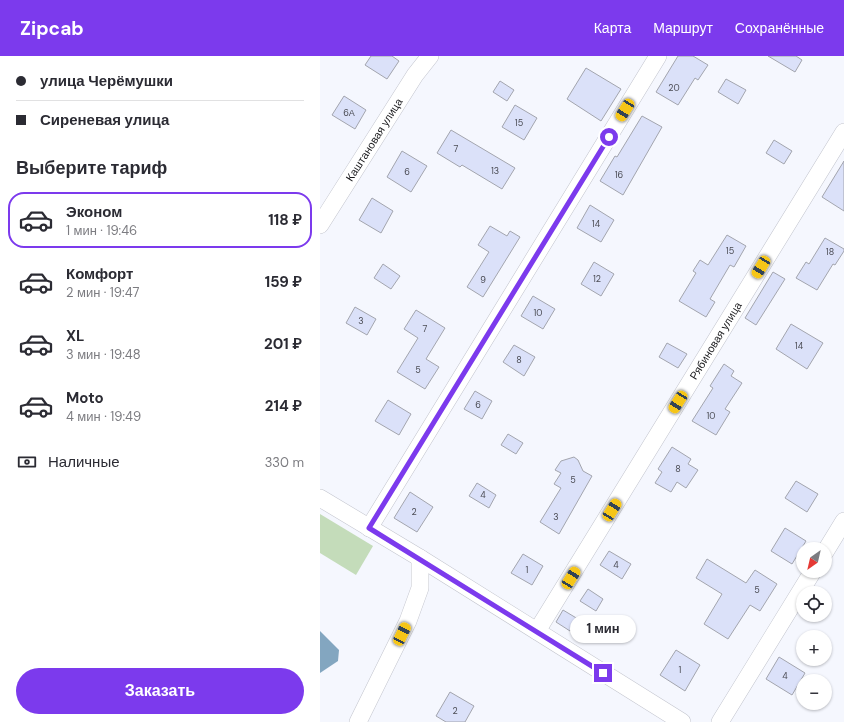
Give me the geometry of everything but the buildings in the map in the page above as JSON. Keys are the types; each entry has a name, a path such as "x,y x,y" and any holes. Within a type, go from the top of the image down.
{"street":[{"name":"Каштановая улица","path":"320,225 415,75 430,56"},
{"path":"369,528 658,56"},
{"name":"Рябиновая улица","path":"537,632 844,132"},
{"path":"320,498 420,558 682,722"},
{"path":"831,542 844,521"},
{"path":"358,722 408,621 420,588 420,558"},
{"path":"720,722 809,578"}],"green space":[{"path":"320,514 373,546 356,575 320,553"}],"water":[{"path":"320,631 339,650 338,661 320,673"}],"route":[{"path":"603,673 420,558 369,528 609,137"}]}
